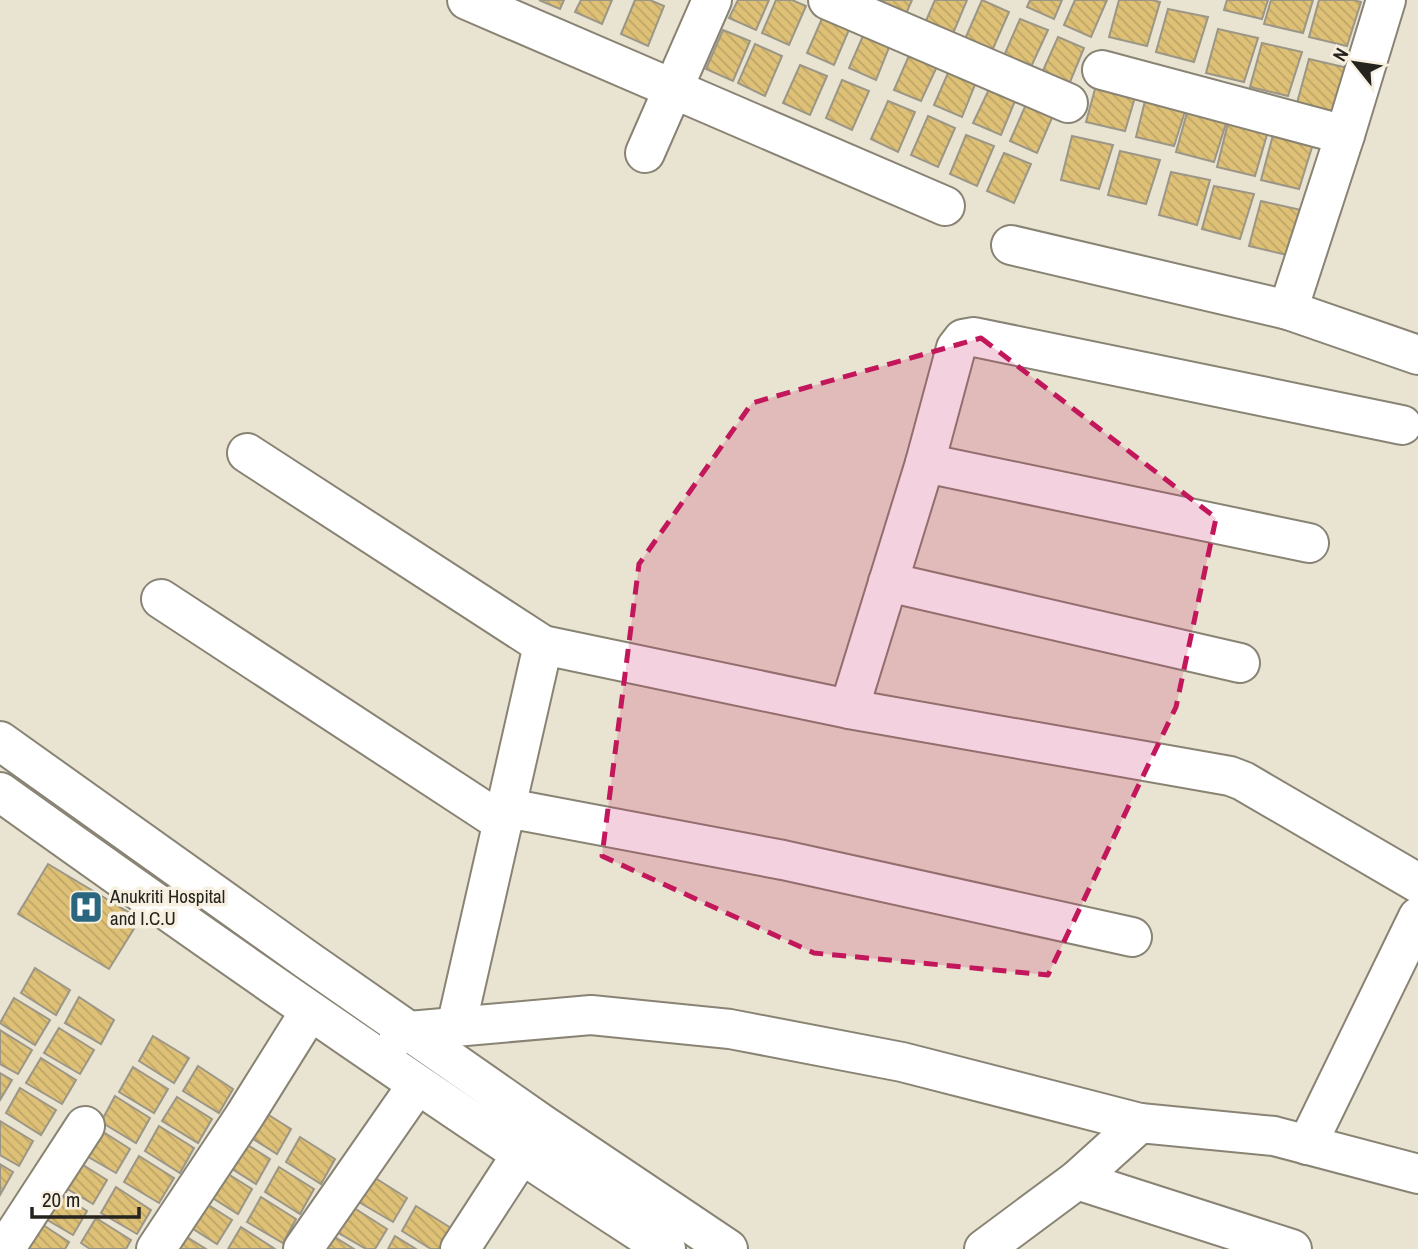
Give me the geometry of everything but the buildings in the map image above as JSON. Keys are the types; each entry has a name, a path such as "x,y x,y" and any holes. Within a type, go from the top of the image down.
{"street":[{"path":"467,0 945,206"},
{"path":"645,153 712,0"},
{"path":"828,0 1068,103"},
{"path":"1288,310 1345,135 1384,0"},
{"path":"1102,70 1345,135"},
{"path":"1011,245 1288,310 1418,355"},
{"path":"849,709 925,463 956,348 962,339 974,337 1402,425"},
{"path":"247,453 542,645 849,709 1230,776 1243,780 1418,883"},
{"path":"925,463 1309,543"},
{"path":"888,582 1240,663"},
{"path":"161,598 505,816 783,860 1132,937"},
{"path":"456,1027 542,645"},
{"path":"0,741 542,1124 728,1249"},
{"path":"0,792 417,1085 666,1249"},
{"path":"1307,1145 1418,917"},
{"path":"156,1249 310,1011"},
{"path":"369,1050 409,1031 591,1015 730,1029 902,1062 1140,1123 1274,1136 1418,1174"},
{"path":"303,1249 417,1085"},
{"path":"984,1249 1077,1180 1140,1123"},
{"path":"5,1249 85,1126"},
{"path":"460,1249 521,1155"},
{"path":"1077,1180 1292,1249"}],"highlighted area":[{"path":"981,338 1216,518 1176,707 1048,975 814,953 602,856 639,564 752,403"}],"place":[{"name":"Anukriti Hospital and I.C.U","path":"86,907"}]}
